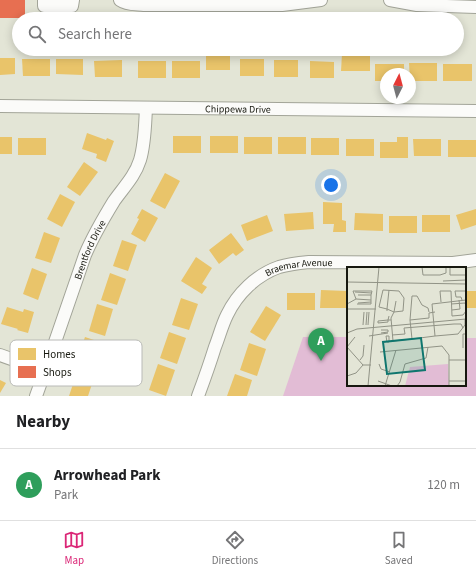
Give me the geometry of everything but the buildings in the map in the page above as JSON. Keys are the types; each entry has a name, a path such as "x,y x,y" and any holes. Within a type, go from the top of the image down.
{"street":[{"path":"44,0 44,6 72,6 72,0"},
{"path":"120,0 129,4 144,5 282,5 321,0"},
{"path":"390,0 417,5 457,4 476,7"},
{"name":"Chippewa Drive","path":"0,106 476,111"},
{"name":"Brentford Drive","path":"56,340 85,256 93,238 104,217 132,177 140,160 144,143 146,108"},
{"name":"Braemar Avenue","path":"198,396 226,317 234,302 242,292 264,274 289,264 309,262 453,263 476,260"},
{"path":"0,356 10,359"},
{"name":"Brentford Drive","path":"36,396 40,386"}],"shaded area":[{"path":"303,337 347,337 347,386 466,386 466,338 476,338 476,396 283,396"}],"place":[{"name":"Arrowhead Park","path":"321,361"}]}
